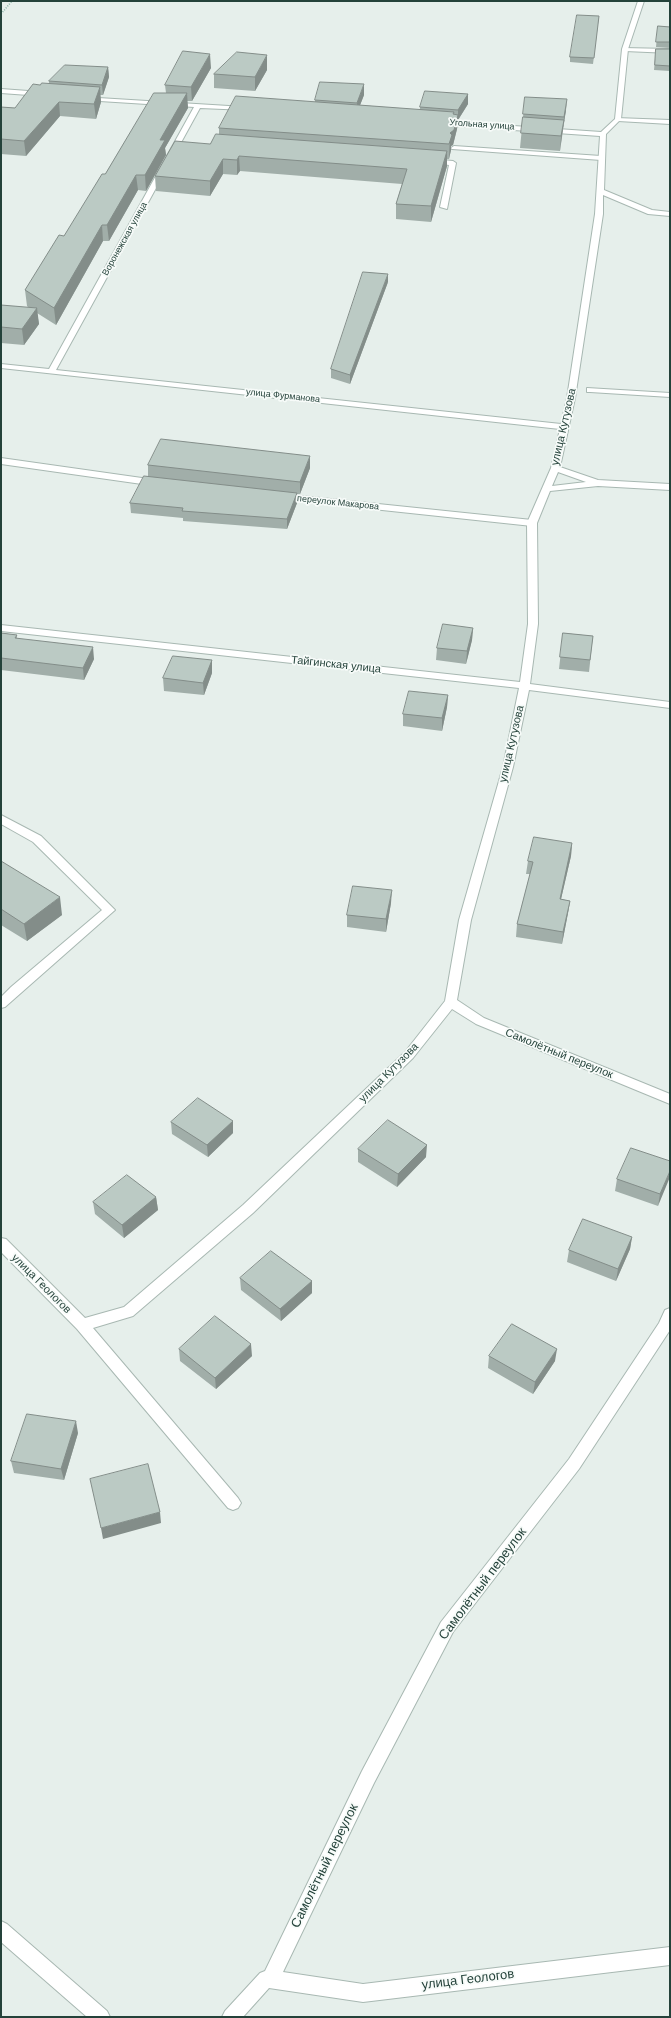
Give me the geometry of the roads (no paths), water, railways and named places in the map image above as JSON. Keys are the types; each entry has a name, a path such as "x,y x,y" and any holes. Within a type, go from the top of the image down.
{"street":[{"path":"603,134 618,119 625,49 641,1"},
{"path":"625,49 670,51"},
{"path":"1,91 50,95"},
{"path":"73,97 252,110"},
{"name":"Воронежская улица","path":"52,370 182,143 198,106"},
{"path":"618,119 670,122"},
{"name":"Угольная улица","path":"430,122 603,134"},
{"name":"улица Кутузова","path":"82,1325 128,1312 248,1209 409,1055 451,1002 465,920 508,768 525,686 533,624 532,522 555,468 571,398 585,314 599,214 603,134"},
{"path":"454,148 601,158"},
{"path":"422,161 453,163 444,207"},
{"path":"599,192 651,212 670,214"},
{"name":"улица Фурманова","path":"1,366 52,370 564,427"},
{"path":"590,390 670,395"},
{"path":"1,462 169,485"},
{"path":"555,468 598,483"},
{"path":"546,489 598,483 670,487"},
{"name":"переулок Макарова","path":"272,496 532,522"},
{"name":"Тайгинская улица","path":"1,628 525,686 670,705"},
{"path":"1,819 37,839 109,910 15,990 1,1004"},
{"name":"Самолётный переулок","path":"451,1002 480,1021 670,1100"},
{"name":"улица Геологов","path":"1,1243 82,1325 233,1503"},
{"name":"Самолётный переулок","path":"231,2017 268,1979 368,1777 447,1627 574,1464 665,1326 670,1314"},
{"path":"1,1930 101,2017"},
{"name":"улица Геологов","path":"268,1979 363,1993 670,1956"}]}
